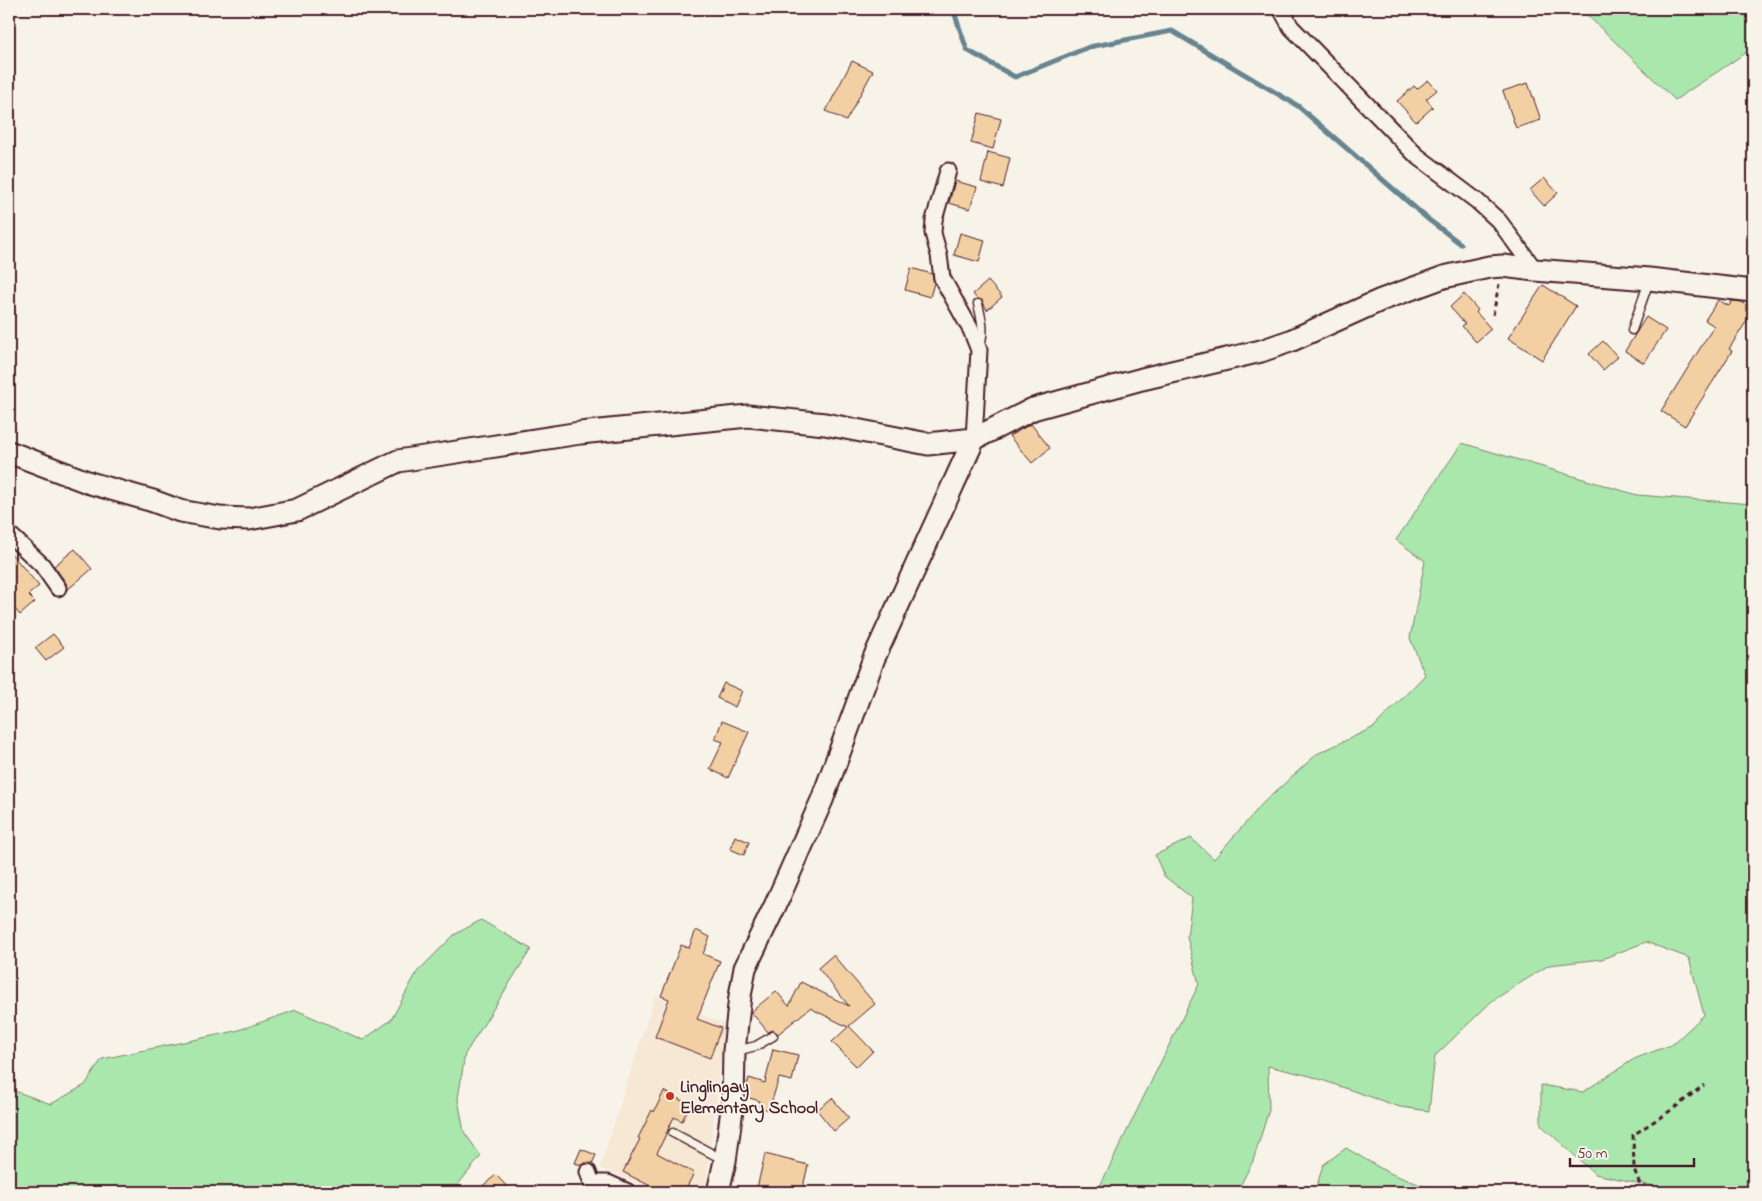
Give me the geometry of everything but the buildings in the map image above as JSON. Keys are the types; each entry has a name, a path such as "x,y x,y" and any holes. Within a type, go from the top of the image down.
{"street":[{"path":"1280,9 1291,27 1416,155 1477,201 1499,221 1535,270"},
{"path":"718,1192 725,1161 733,1102 734,1051 745,968 822,800 874,658 974,438 979,350 963,315 942,278 939,255 933,233 934,220 948,171"},
{"path":"9,452 90,483 154,501 180,511 220,518 249,519 297,510 398,461 580,433 748,416 825,424 928,444 974,438 1033,409 1142,379 1261,351 1290,341 1381,300 1444,276 1502,266 1650,279 1753,291"},
{"path":"9,534 42,565 58,588"},
{"path":"588,1172 592,1183 608,1183 628,1192"}],"lane":[{"path":"1632,330 1650,279"},
{"path":"978,304 983,326 983,338 979,350"},
{"path":"734,1051 756,1046 774,1036"},
{"path":"673,1133 725,1161"}],"path":[{"path":"1493,315 1502,266"},
{"path":"1643,1192 1634,1169 1633,1136 1704,1085"}],"shaded area":[{"name":"Linglingay Elementary School","path":"655,996 725,1024 705,1192 661,1192 600,1168"}],"green space":[{"path":"1581,9 1753,9 1753,48 1675,100"},
{"path":"1462,443 1637,495 1753,504 1753,1192 1652,1192 1653,1186 1595,1174 1541,1125 1541,1085 1583,1092 1634,1059 1673,1044 1704,1015 1689,958 1646,942 1602,959 1549,965 1492,1001 1435,1056 1429,1111 1400,1107 1310,1076 1268,1066 1269,1110 1253,1161 1237,1192 1134,1192 1134,1190 1100,1186 1199,984 1187,937 1192,898 1164,876 1155,855 1191,838 1214,859 1263,803 1317,754 1374,727 1425,675 1410,638 1425,561 1396,540"},
{"path":"481,920 531,949 465,1054 458,1099 464,1132 481,1156 452,1192 9,1192 9,1089 51,1104 85,1085 102,1059 236,1031 296,1010 363,1040 391,1020 417,972 454,935"},
{"path":"1346,1148 1387,1172 1439,1192 1315,1192 1323,1165"}],"waterway":[{"path":"953,9 967,50 1015,77 1089,47 1172,31 1298,106 1429,220 1461,244"}],"place":[{"name":"Linglingay Elementary School","path":"670,1096"}]}
